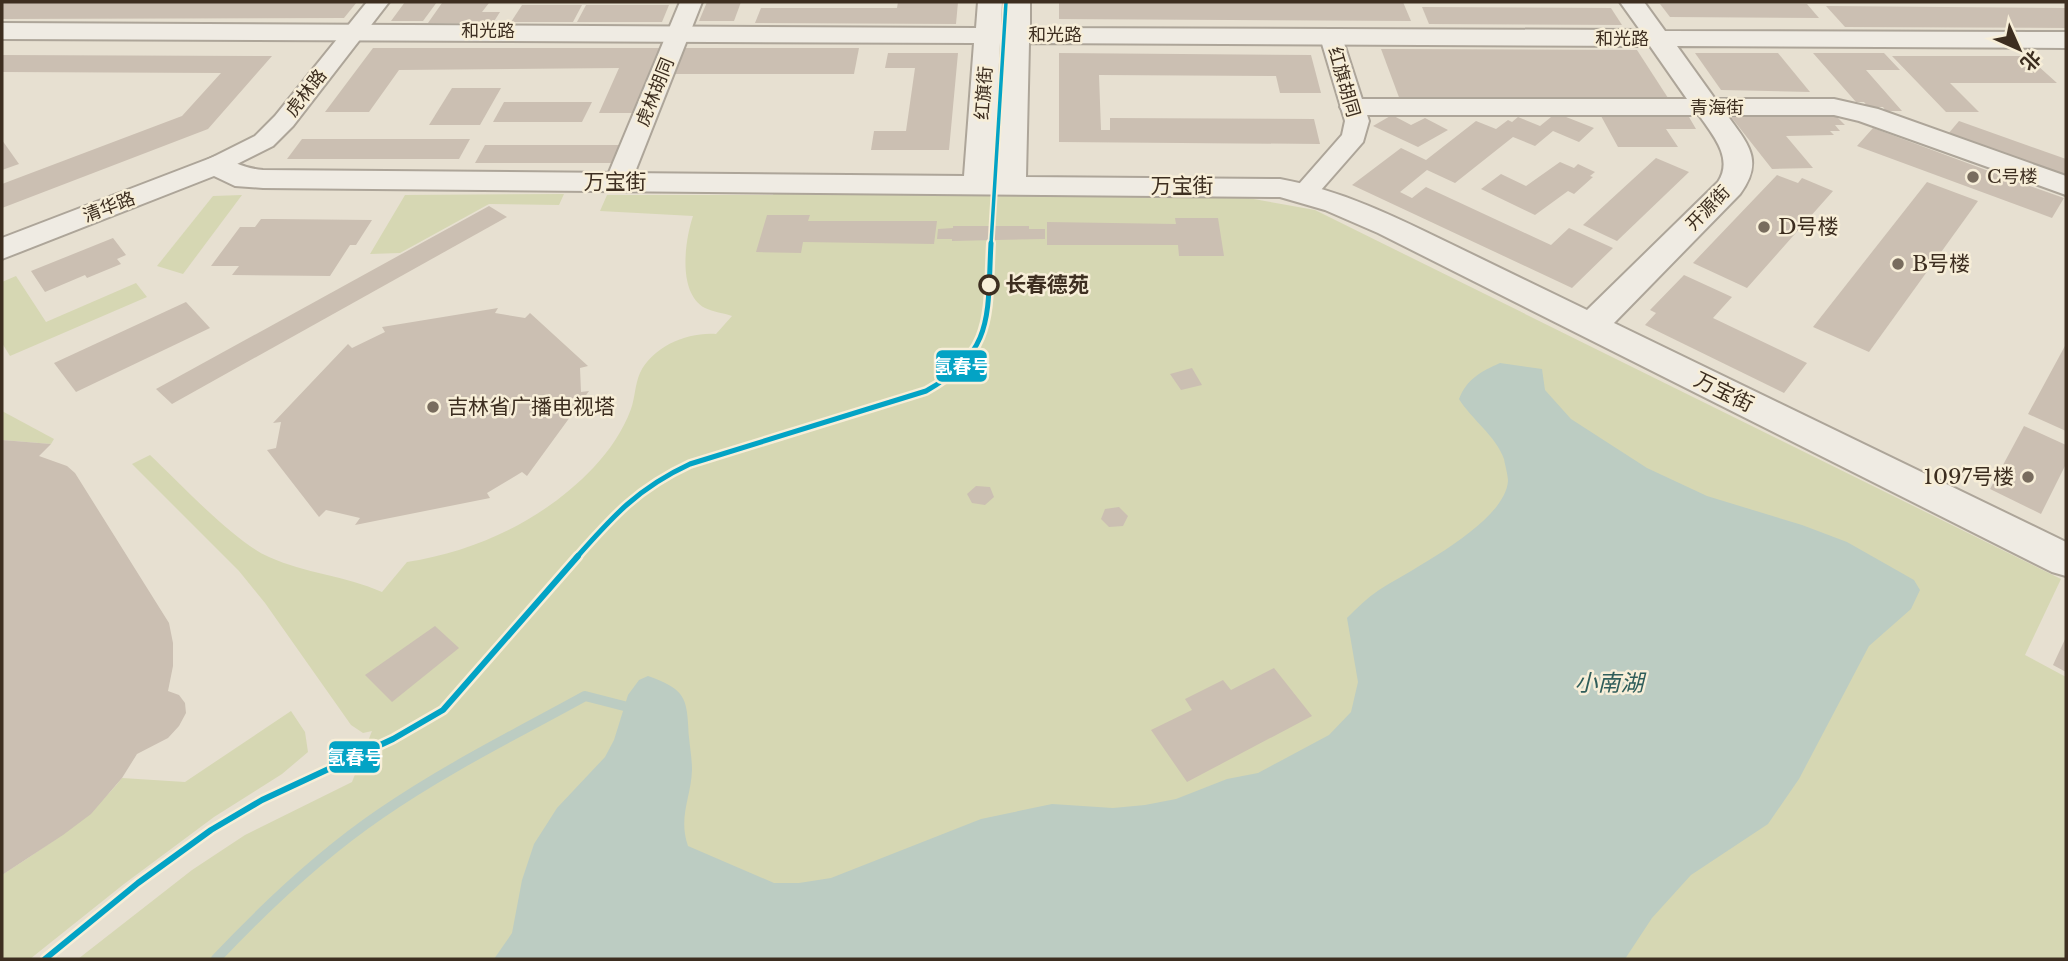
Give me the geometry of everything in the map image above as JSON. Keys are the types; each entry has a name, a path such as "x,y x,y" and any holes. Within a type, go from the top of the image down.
{"street":[{"name":"虎林路","path":"216,164 264,141 284,121 378,2"},
{"name":"虎林胡同","path":"618,182 691,2"},
{"name":"红旗街","path":"978,184 990,2"},
{"name":"红旗街","path":"1011,185 1018,2"},
{"name":"开源街","path":"1590,327 1739,176 1741,163 1732,142 1632,2"},
{"name":"和光路","path":"2,31 2066,40"},
{"name":"红旗胡同","path":"1305,192 1354,137 1357,121 1331,37"},
{"name":"青海街","path":"1354,107 1834,107 1848,109 2066,186"},
{"name":"万宝街","path":"216,164 235,177 255,179 1256,186 1305,192 1389,226 2066,560"},
{"name":"清华路","path":"2,249 216,164"}],"green space":[{"name":"长春德苑","path":"774,192 1248,198 1315,210 2061,579 2025,655 2066,677 2066,959 78,959 192,870 245,835 352,782 372,731 363,733 351,725 265,603 239,571 132,464 150,455 223,525 269,557 382,592 407,562 459,550 484,541 554,503 594,467 615,440 631,409 640,373 653,355 683,338 716,334 732,316 705,308 696,301 690,291 685,265 693,216 600,211 607,195 773,195"},
{"path":"564,194 559,205 489,204 400,253 370,254 405,195"},
{"path":"242,195 183,274 157,266 213,196"},
{"path":"16,276 46,322 136,283 147,297 10,356 2,343 2,282"},
{"path":"2,411 54,439 51,444 2,440"},
{"path":"291,711 305,732 308,752 282,774 214,817 124,884 30,959 2,959 2,875 81,820 122,778 185,782"}],"water":[{"name":"小南湖","path":"1500,363 1542,369 1545,390 1571,419 1647,468 1707,496 1802,525 1847,542 1914,580 1920,590 1911,609 1869,646 1799,779 1768,824 1691,875 1652,918 1625,959 494,959 512,933 522,880 534,844 557,808 605,757 614,740 628,695 639,680 648,676 678,691 685,704 692,770 684,826 688,846 774,883 799,883 831,878 981,819 1052,804 1113,808 1176,799 1227,779 1258,773 1329,735 1351,712 1358,682 1347,618 1375,593 1475,528 1503,497 1508,481 1504,459 1490,435 1459,399 1475,377"}],"building":[{"path":"2,2 357,2 344,18 2,19"},
{"path":"405,2 437,2 423,21 391,21"},
{"path":"707,2 741,2 734,21 699,21"},
{"path":"898,2 958,2 956,24 755,23 761,8 897,8"},
{"path":"1059,2 1403,2 1411,21 1059,19"},
{"path":"442,3 489,3 482,12 500,12 493,23 428,23"},
{"path":"1660,4 1807,4 1819,18 1670,17"},
{"path":"522,5 582,5 573,22 511,22"},
{"path":"586,5 669,5 662,22 577,22"},
{"path":"1826,6 2066,8 2066,28 1845,27"},
{"path":"1422,7 1611,8 1622,25 1429,24"},
{"path":"373,48 663,48 635,113 599,113 619,68 399,70 369,112 325,112"},
{"path":"681,48 859,48 854,74 670,74"},
{"path":"1381,49 1637,50 1670,101 1400,100"},
{"path":"888,53 958,53 949,150 871,150 874,131 906,131 915,68 885,68"},
{"path":"1059,53 1311,55 1321,93 1280,93 1276,76 1099,75 1101,130 1110,130 1110,118 1314,119 1320,144 1059,142"},
{"path":"1695,53 1778,53 1810,92 1721,90"},
{"path":"1813,53 1884,53 1900,70 1866,70 1902,111 1886,111 1883,107 1868,107 1864,102 1856,102"},
{"path":"2,55 272,56 208,129 2,208 2,184 182,116 221,73 2,72"},
{"path":"1892,56 2027,56 2057,83 1950,83 1979,112 1946,112"},
{"path":"452,88 501,88 480,125 429,125"},
{"path":"504,102 592,102 582,122 493,122"},
{"path":"1556,113 1594,128 1579,142 1553,131 1535,146 1513,137 1455,183 1427,170 1400,192 1412,198 1426,187 1551,245 1569,228 1613,248 1572,288 1352,185 1401,148 1426,160 1476,121 1496,129 1508,120 1512,122 1518,117 1540,126"},
{"path":"1392,115 1411,125 1425,118 1448,130 1418,147 1373,126"},
{"path":"1835,115 1845,125 1835,125 1840,131 1830,131 1834,135 1786,136 1813,168 1772,169 1731,117"},
{"path":"1601,116 1689,117 1696,129 1666,129 1678,147 1618,147"},
{"path":"1959,121 2066,159 2066,176 1948,134"},
{"name":"C号楼","path":"1873,128 2064,198 2052,218 1857,146"},
{"path":"302,139 470,139 459,159 287,159"},
{"path":"2,140 19,164 2,170"},
{"path":"485,145 622,145 614,163 475,163"},
{"path":"1656,158 1689,172 1617,241 1583,225"},
{"path":"1560,162 1574,168 1578,164 1595,172 1574,194 1568,191 1535,215 1481,189 1501,174 1526,186"},
{"name":"D号楼","path":"1777,175 1798,183 1802,178 1833,191 1747,288 1693,263"},
{"name":"B号楼","path":"1927,182 1978,201 1869,352 1813,327"},
{"path":"489,206 507,217 172,404 156,389"},
{"path":"767,215 810,215 808,221 937,221 934,244 803,242 801,253 756,252"},
{"path":"1175,218 1218,218 1224,256 1179,256 1178,245 1047,245 1047,222 1176,224"},
{"path":"261,219 372,220 356,245 350,245 330,276 232,275 239,266 211,266 240,227 255,227"},
{"path":"953,226 1029,226 1029,229 1045,229 1045,239 937,239 938,229"},
{"path":"113,238 126,255 117,259 121,264 87,278 85,275 45,292 31,271"},
{"path":"1684,275 1732,297 1713,318 1807,363 1784,393 1645,325 1656,313 1650,310"},
{"path":"186,302 210,328 76,392 54,363"},
{"name":"吉林省广播电视塔","path":"498,308 495,313 525,318 530,313 588,366 580,368 581,392 589,391 527,476 522,472 487,493 490,498 355,525 360,518 326,510 319,517 267,450 276,448 281,422 273,423 348,344 352,348 385,332 382,327"},
{"path":"2066,344 2066,431 2028,414"},
{"path":"1192,368 1202,385 1181,390 1170,374"},
{"name":"1097号楼","path":"2024,426 2066,445 2066,464 2041,514 1990,489"},
{"path":"2,440 51,444 39,456 67,466 75,473 169,623 173,643 173,666 168,691 179,695 185,703 186,713 168,738 137,754 122,778 91,814 2,875"},
{"path":"976,486 990,487 994,497 985,505 972,503 967,494"},
{"path":"1119,507 1128,516 1123,526 1109,527 1101,519 1105,509"},
{"path":"435,626 459,648 392,702 365,675"},
{"path":"2066,637 2066,672 2053,665"},
{"path":"1274,668 1312,716 1187,782 1151,730 1192,710 1185,699 1223,680 1231,690"}],"waterway":[{"path":"216,959 315,864 358,830 430,782 585,696 624,706"}],"transit line":[{"name":"氢春号","path":"45,959 138,883 211,830 262,800 393,739 443,710 619,509 660,478 690,464 926,391 949,378 967,361 986,326 1006,2"}],"place":[{"name":"C号楼","path":"1973,177"},
{"name":"D号楼","path":"1764,227"},
{"name":"B号楼","path":"1898,264"},
{"name":"长春德苑","path":"989,285"},
{"name":"吉林省广播电视塔","path":"433,407"},
{"name":"1097号楼","path":"2028,477"}]}
